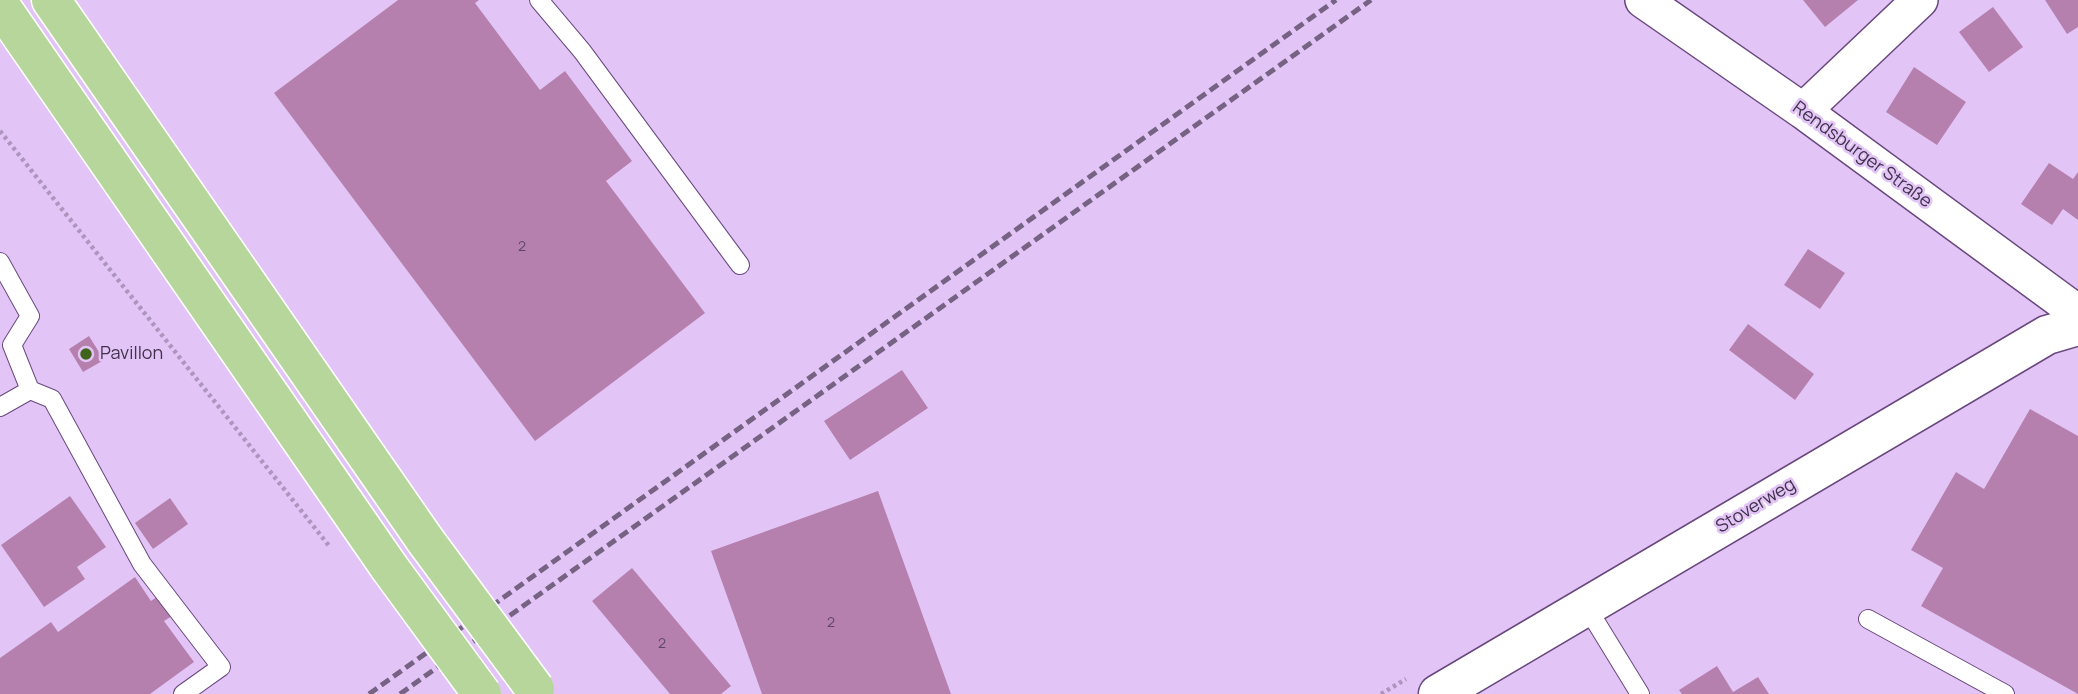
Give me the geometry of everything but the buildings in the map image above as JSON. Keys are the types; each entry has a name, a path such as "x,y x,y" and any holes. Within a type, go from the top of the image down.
{"highway":[{"path":"55,7 425,540 536,692"},
{"path":"8,8 389,567 482,694"}],"street":[{"name":"Rendsburger Straße","path":"1643,0 1803,111 2078,313"},
{"path":"1803,111 1920,0"},
{"name":"Stoverweg","path":"1438,694 2047,335 2078,326"}],"lane":[{"path":"539,0 582,51 740,265"},
{"path":"0,262 30,316 12,345 30,390 52,399 142,564 221,667 183,694"},
{"path":"0,407 30,390"},
{"path":"1586,606 1640,694"},
{"path":"1868,619 2005,694"}],"path":[{"path":"0,131 336,555"}],"railway":[{"path":"369,694 1336,0"},
{"path":"400,694 1371,0"}],"place":[{"name":"Pavillon","path":"86,354"}]}
